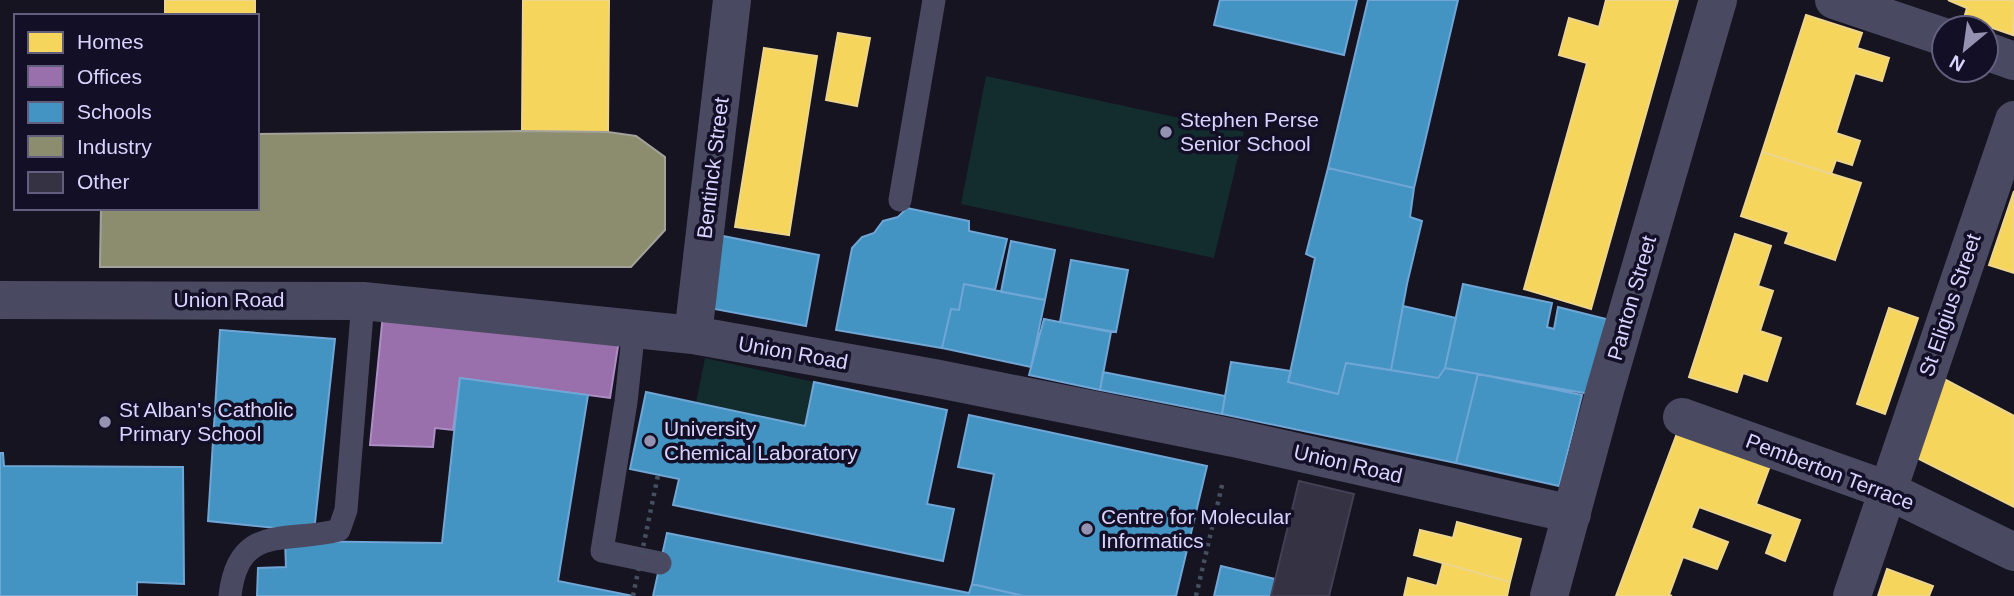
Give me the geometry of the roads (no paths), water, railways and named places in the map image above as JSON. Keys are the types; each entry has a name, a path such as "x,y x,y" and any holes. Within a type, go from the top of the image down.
{"street":[{"name":"Bentinck Street","path":"693,335 732,0"},
{"name":"Panton Street","path":"1549,596 1718,0"},
{"path":"1834,0 1930,32"},
{"name":"St Eligius Street","path":"1852,596 2014,120"},
{"name":"Union Road","path":"0,300 363,301 693,335 934,378 1234,438 1572,514"},
{"name":"Pemberton Terrace","path":"1682,417 1887,490 2014,552"}],"lane":[{"path":"900,200 934,0"},
{"path":"230,596 237,567 250,548 270,538 315,536 339,530 346,510 363,301"},
{"path":"634,327 626,402 602,551 660,563"}],"place":[{"name":"Stephen Perse Senior School","path":"1166,132"},
{"name":"St Alban's Catholic Primary School","path":"105,422"},
{"name":"University Chemical Laboratory","path":"650,441"},
{"name":"Centre for Molecular Informatics","path":"1087,529"}]}
